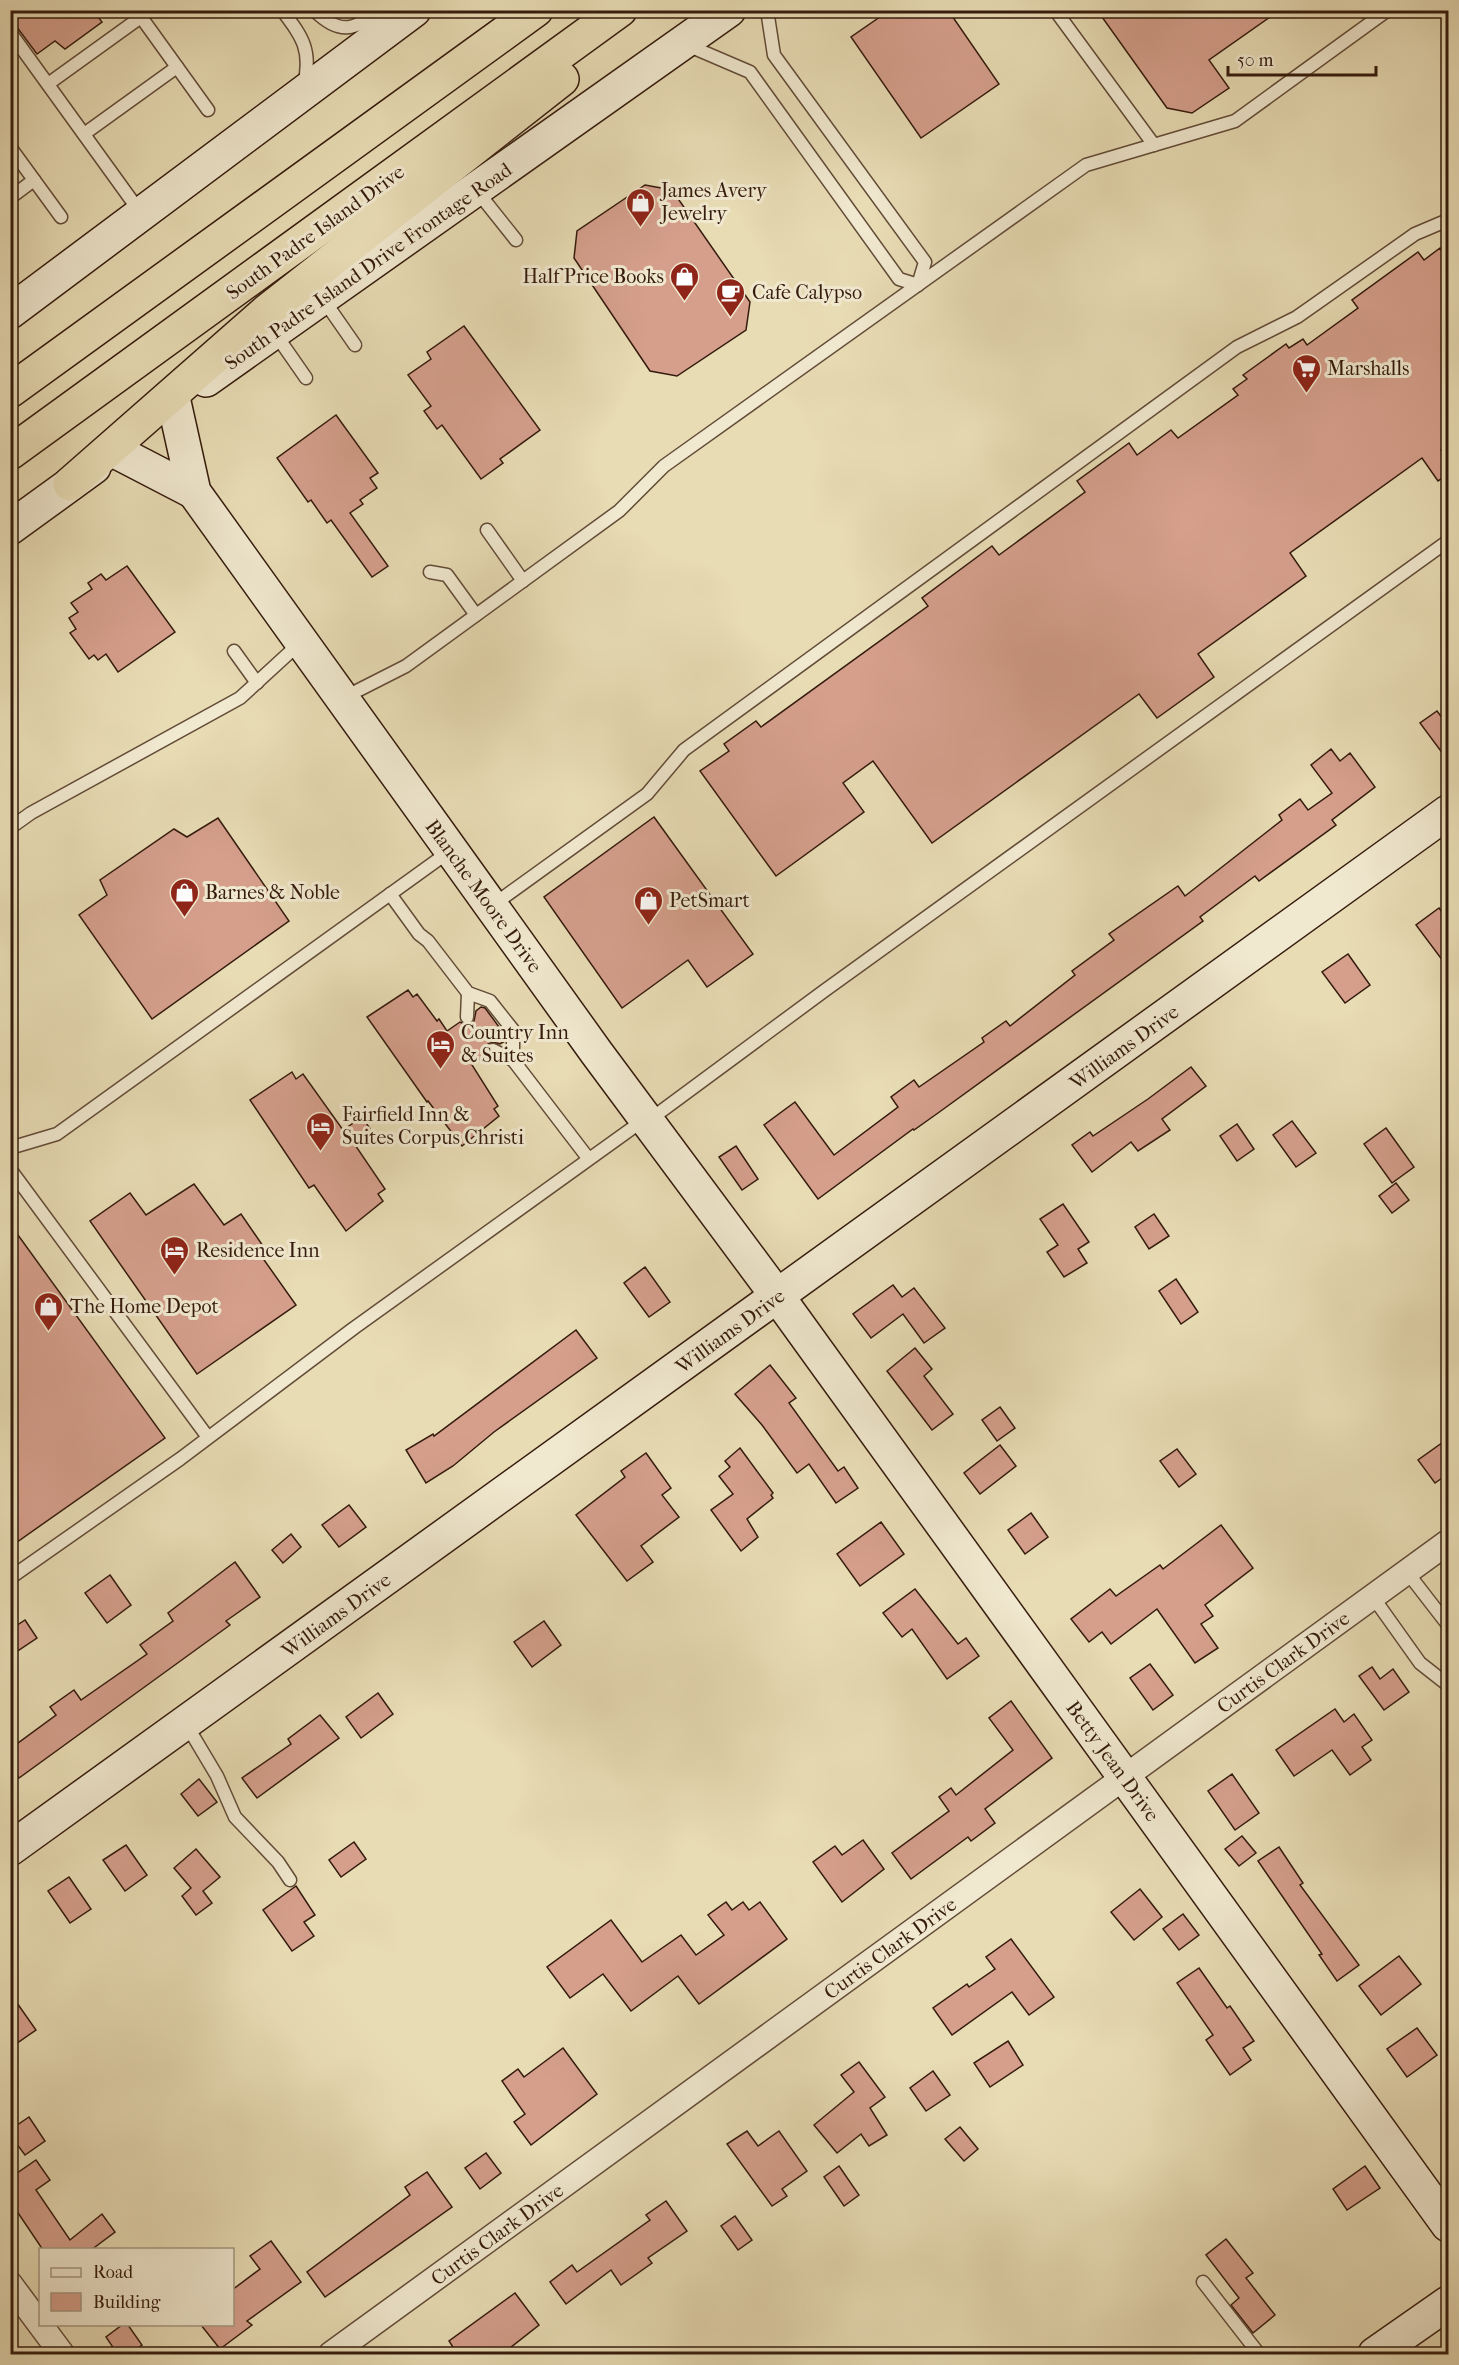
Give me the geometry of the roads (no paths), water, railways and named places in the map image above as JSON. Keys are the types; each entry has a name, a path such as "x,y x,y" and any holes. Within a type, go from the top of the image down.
{"highway":[{"path":"10,391 536,10"},
{"name":"South Padre Island Drive","path":"10,453 620,10"},
{"path":"70,484 267,311 576,67 631,10"}],"street":[{"path":"10,312 414,10"},
{"name":"South Padre Island Drive Frontage Road","path":"10,528 116,451 174,402 729,10"},
{"name":"Blanche Moore Drive","path":"174,402 194,492 451,850 778,1297"},
{"name":"Blanche Moore Drive","path":"116,451 194,492"},
{"name":"Williams Drive","path":"10,1849 1449,812"},
{"name":"Betty Jean Drive","path":"778,1297 1449,2225"},
{"name":"Curtis Clark Drive","path":"331,2355 1449,1542"},
{"path":"10,2284 39,2324"},
{"path":"1375,2355 1449,2303"},
{"path":"41,2326 62,2355"}],"lane":[{"path":"282,10 302,37 306,48 308,63 302,95"},
{"path":"314,10 326,22 340,28 361,26 381,10"},
{"path":"767,10 774,55 925,261 918,285"},
{"path":"1055,10 1154,145"},
{"path":"342,699 406,666 619,511 664,466 1086,165 1235,121 1388,10"},
{"path":"48,84 138,14 208,110"},
{"path":"10,32 142,215"},
{"path":"683,43 750,72 899,279 918,285"},
{"path":"84,134 177,67"},
{"path":"10,147 61,217"},
{"path":"10,198 34,180"},
{"path":"477,190 516,240"},
{"path":"492,906 647,794 684,750 1237,347 1297,317 1415,234 1449,220"},
{"path":"322,298 355,345"},
{"path":"274,332 306,378"},
{"path":"487,530 523,581"},
{"path":"10,1578 180,1459 207,1436 588,1158 647,1120 1449,541"},
{"path":"430,572 447,575 476,615"},
{"path":"10,828 31,813 240,698 302,642"},
{"path":"234,651 257,682"},
{"path":"10,1148 57,1134 451,850"},
{"path":"390,894 419,934 428,941 468,993 490,1001 513,1030 513,1060"},
{"path":"467,1017 468,993"},
{"path":"492,1050 513,1060 588,1158"},
{"path":"10,1169 207,1436"},
{"path":"1407,1572 1449,1625"},
{"path":"1373,1597 1420,1663 1449,1685"},
{"path":"185,1723 218,1776 235,1818 278,1862 290,1880"},
{"path":"1203,2282 1259,2355"}],"place":[{"name":"James Avery Jewelry","path":"640,228"},
{"name":"Half Price Books","path":"685,302"},
{"name":"Cafe Calypso","path":"731,318"},
{"name":"Marshalls","path":"1306,394"},
{"name":"Barnes & Noble","path":"184,918"},
{"name":"PetSmart","path":"648,926"},
{"name":"Country Inn & Suites","path":"440,1070"},
{"name":"Fairfield Inn & Suites Corpus Christi","path":"321,1152"},
{"name":"Residence Inn","path":"175,1276"},
{"name":"The Home Depot","path":"49,1332"}]}
